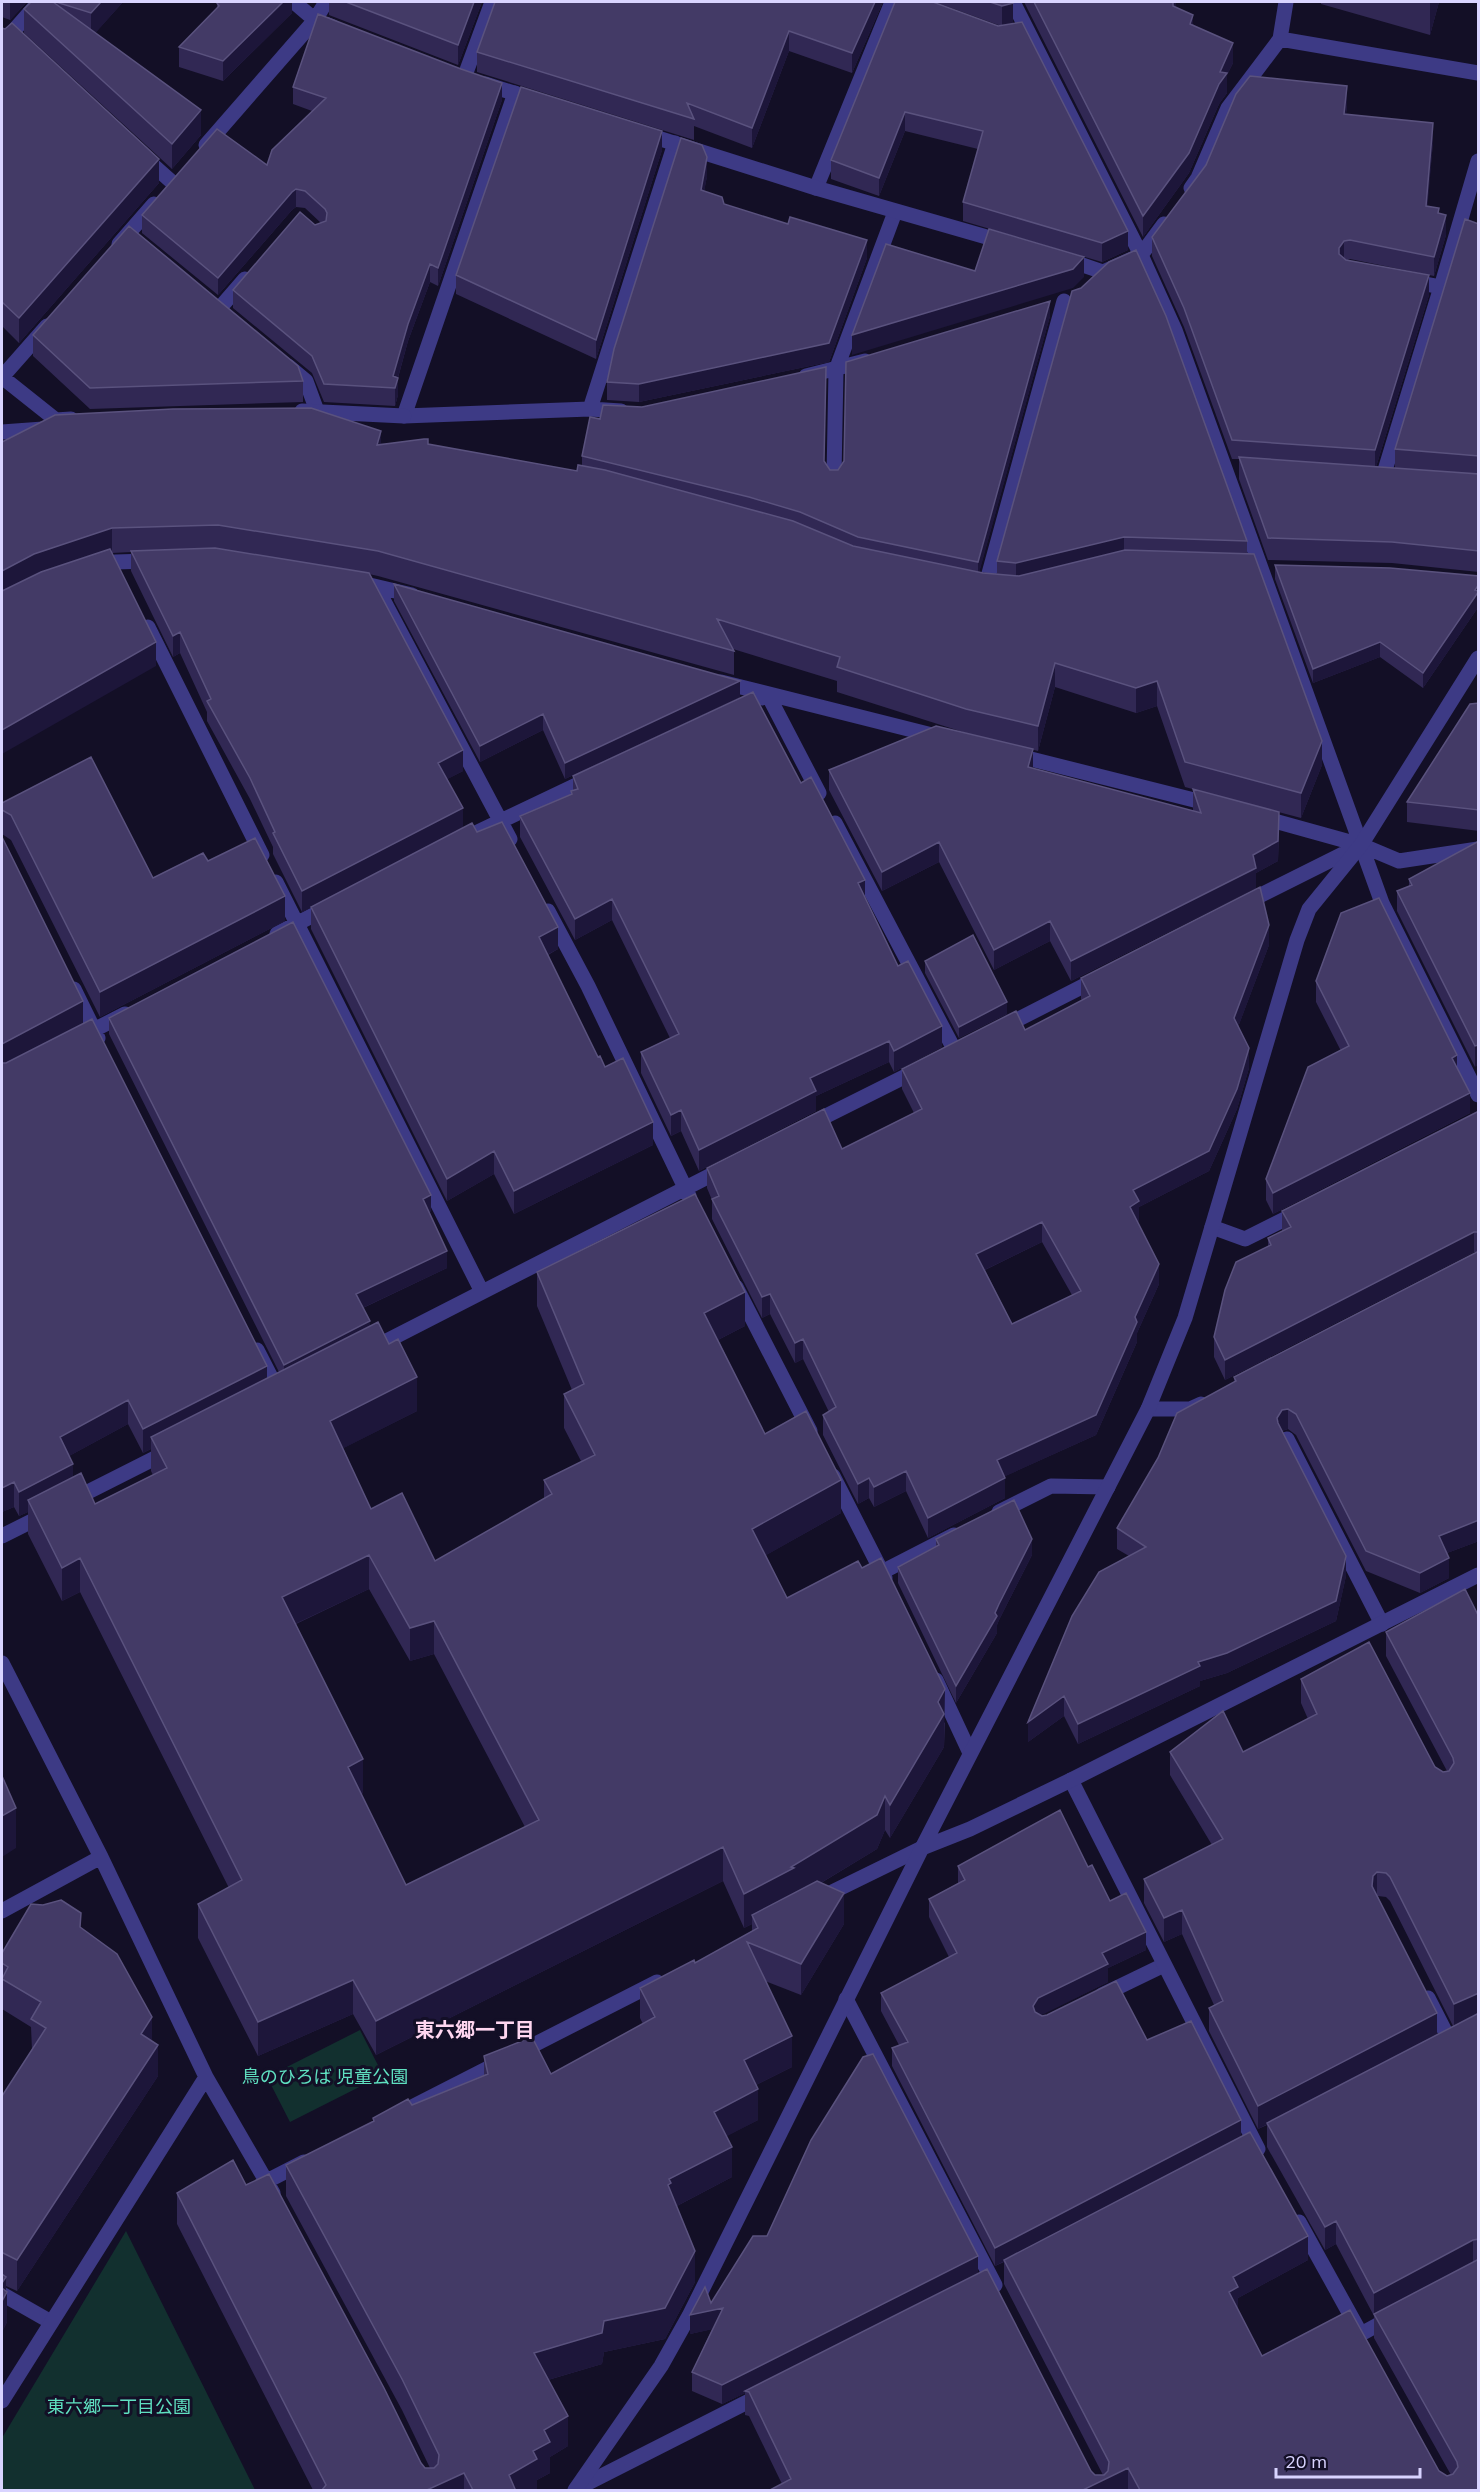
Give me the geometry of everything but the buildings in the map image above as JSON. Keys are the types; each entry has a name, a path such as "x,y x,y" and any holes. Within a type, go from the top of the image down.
{"street":[{"path":"8,37 39,2"},
{"path":"294,2 315,20 347,33"},
{"path":"195,157 315,20 326,2"},
{"path":"492,2 459,76 549,104"},
{"path":"816,188 892,2"},
{"path":"1013,2 1141,255 1175,330 1223,468 1255,570 1382,903 1479,1095"},
{"path":"1055,256 1099,276 1141,255 1198,178 1228,108 1280,39 1286,2"},
{"path":"1010,34 1028,30"},
{"path":"1280,39 1479,73"},
{"path":"404,416 515,93"},
{"path":"629,129 894,212 1021,247"},
{"path":"590,409 675,143"},
{"path":"112,252 133,237 176,179 130,144"},
{"path":"1382,480 1479,161"},
{"path":"834,476 836,369 894,212"},
{"path":"219,309 256,267"},
{"path":"1395,278 1441,286"},
{"path":"965,583 990,589 1071,299 1042,308"},
{"path":"2,432 89,423 56,420 2,377 57,314"},
{"path":"790,380 882,356"},
{"path":"280,360 306,381 317,411"},
{"path":"324,427 286,418 317,411 404,416 590,409 640,412"},
{"path":"1223,468 1246,470"},
{"path":"82,573 160,561"},
{"path":"1255,570 1281,570"},
{"path":"341,579 375,585 431,601"},
{"path":"375,585 517,851"},
{"path":"142,615 482,1292"},
{"path":"575,2490 661,2366 689,2316 970,1753 1148,1409 1185,1318 1297,940 1309,909 1361,845 1479,658"},
{"path":"700,676 950,740"},
{"path":"746,705 768,695"},
{"path":"768,695 950,1053 801,1129"},
{"path":"996,751 1221,807"},
{"path":"449,846 607,770"},
{"path":"1242,813 1361,845 1399,861 1479,849"},
{"path":"1226,914 1361,845"},
{"path":"538,892 588,986 694,1205"},
{"path":"266,939 337,903"},
{"path":"986,1035 1111,972"},
{"path":"68,978 104,1051"},
{"path":"63,1046 134,1009"},
{"path":"354,1357 738,1161"},
{"path":"1212,1227 1245,1239 1308,1207"},
{"path":"731,1277 817,1446"},
{"path":"248,1332 280,1395"},
{"path":"1148,1409 1190,1409 1211,1399"},
{"path":"1287,1439 1382,1624"},
{"path":"2,1536 184,1444"},
{"path":"828,1467 892,1592"},
{"path":"988,1518 1052,1486 1108,1487"},
{"path":"882,1572 967,1529"},
{"path":"811,1903 922,1848 970,1829 1366,1639 1382,1624 1479,1575"},
{"path":"2,1663 101,1857 206,2077 283,2212"},
{"path":"928,1664 970,1753"},
{"path":"1071,1780 1265,2161"},
{"path":"2,1911 101,1857"},
{"path":"1083,2005 1164,1965"},
{"path":"403,2112 675,1973"},
{"path":"1424,1989 1450,2041"},
{"path":"846,1999 1003,2300"},
{"path":"2,2401 206,2077"},
{"path":"267,2181 319,2154"},
{"path":"1293,2212 1364,2339 1410,2308"},
{"path":"2,2294 51,2322"},
{"path":"575,2490 778,2387"}],"green space":[{"name":"鳥のひろば 児童公園","path":"360,2030 383,2075 290,2122 267,2077"},
{"name":"東六郷一丁目公園","path":"126,2231 255,2490 2,2490 2,2438"}],"district":[{"name":"東六郷一丁目","path":"475,2029"}]}
